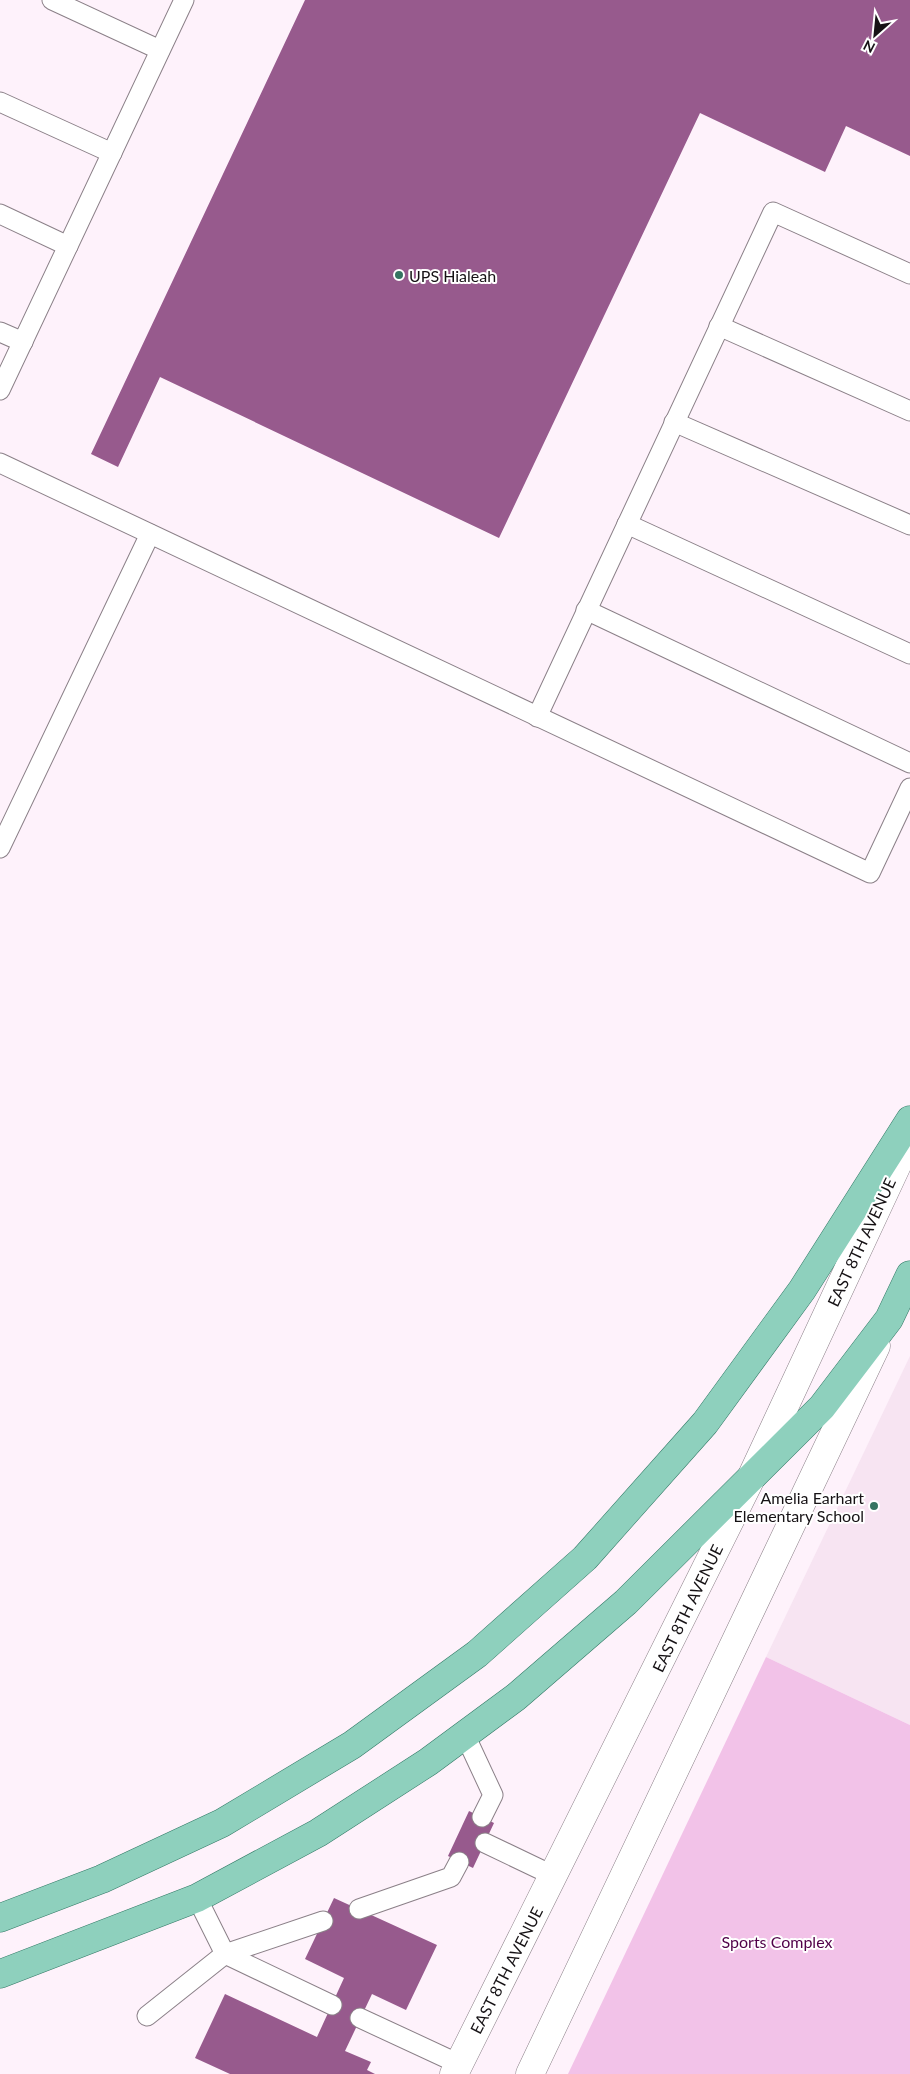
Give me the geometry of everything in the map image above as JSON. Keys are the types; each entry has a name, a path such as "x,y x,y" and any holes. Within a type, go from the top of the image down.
{"main road":[{"path":"0,1918 102,1879 222,1823 352,1745 477,1654 585,1558 705,1423 802,1290 910,1120"},
{"name":"EAST 8TH AVENUE","path":"457,2069 751,1478 910,1137"},
{"path":"530,2074 910,1275"},
{"path":"0,1974 197,1898 318,1833 428,1762 465,1735 516,1697 626,1602 822,1407 889,1318"}],"lane":[{"path":"52,0 160,50"},
{"path":"0,390 184,0"},
{"path":"0,102 112,153"},
{"path":"537,716 773,212 910,274"},
{"path":"0,214 68,246"},
{"path":"719,326 910,411"},
{"path":"0,332 22,342"},
{"path":"674,422 910,526"},
{"path":"0,463 870,874 910,788"},
{"path":"627,524 910,654"},
{"path":"0,848 150,534"},
{"path":"586,610 910,763"},
{"path":"465,1735 493,1795 482,1817"},
{"path":"485,1843 554,1876"},
{"path":"359,1909 451,1877 459,1862"},
{"path":"197,1898 225,1954 332,2005"},
{"path":"147,2016 225,1954 323,1921"},
{"path":"360,2018 457,2069"}],"shaded area":[{"name":"Amelia Earhart Elementary School","path":"910,1356 910,1725 766,1657"}],"green space":[{"name":"Sports Complex","path":"766,1657 910,1725 910,2074 568,2074"}],"building":[{"name":"UPS Hialeah","path":"305,0 910,0 910,156 846,126 825,172 700,113 499,538 160,377 118,467 91,454"},
{"path":"469,1811 494,1823 473,1868 448,1856"},
{"path":"334,1898 437,1945 406,2010 372,1994 345,2051 371,2062 367,2070 375,2074 230,2074 195,2058 225,1994 317,2037 344,1978 305,1959"}],"place":[{"name":"UPS Hialeah","path":"399,275"},
{"name":"Amelia Earhart Elementary School","path":"874,1506"}]}
